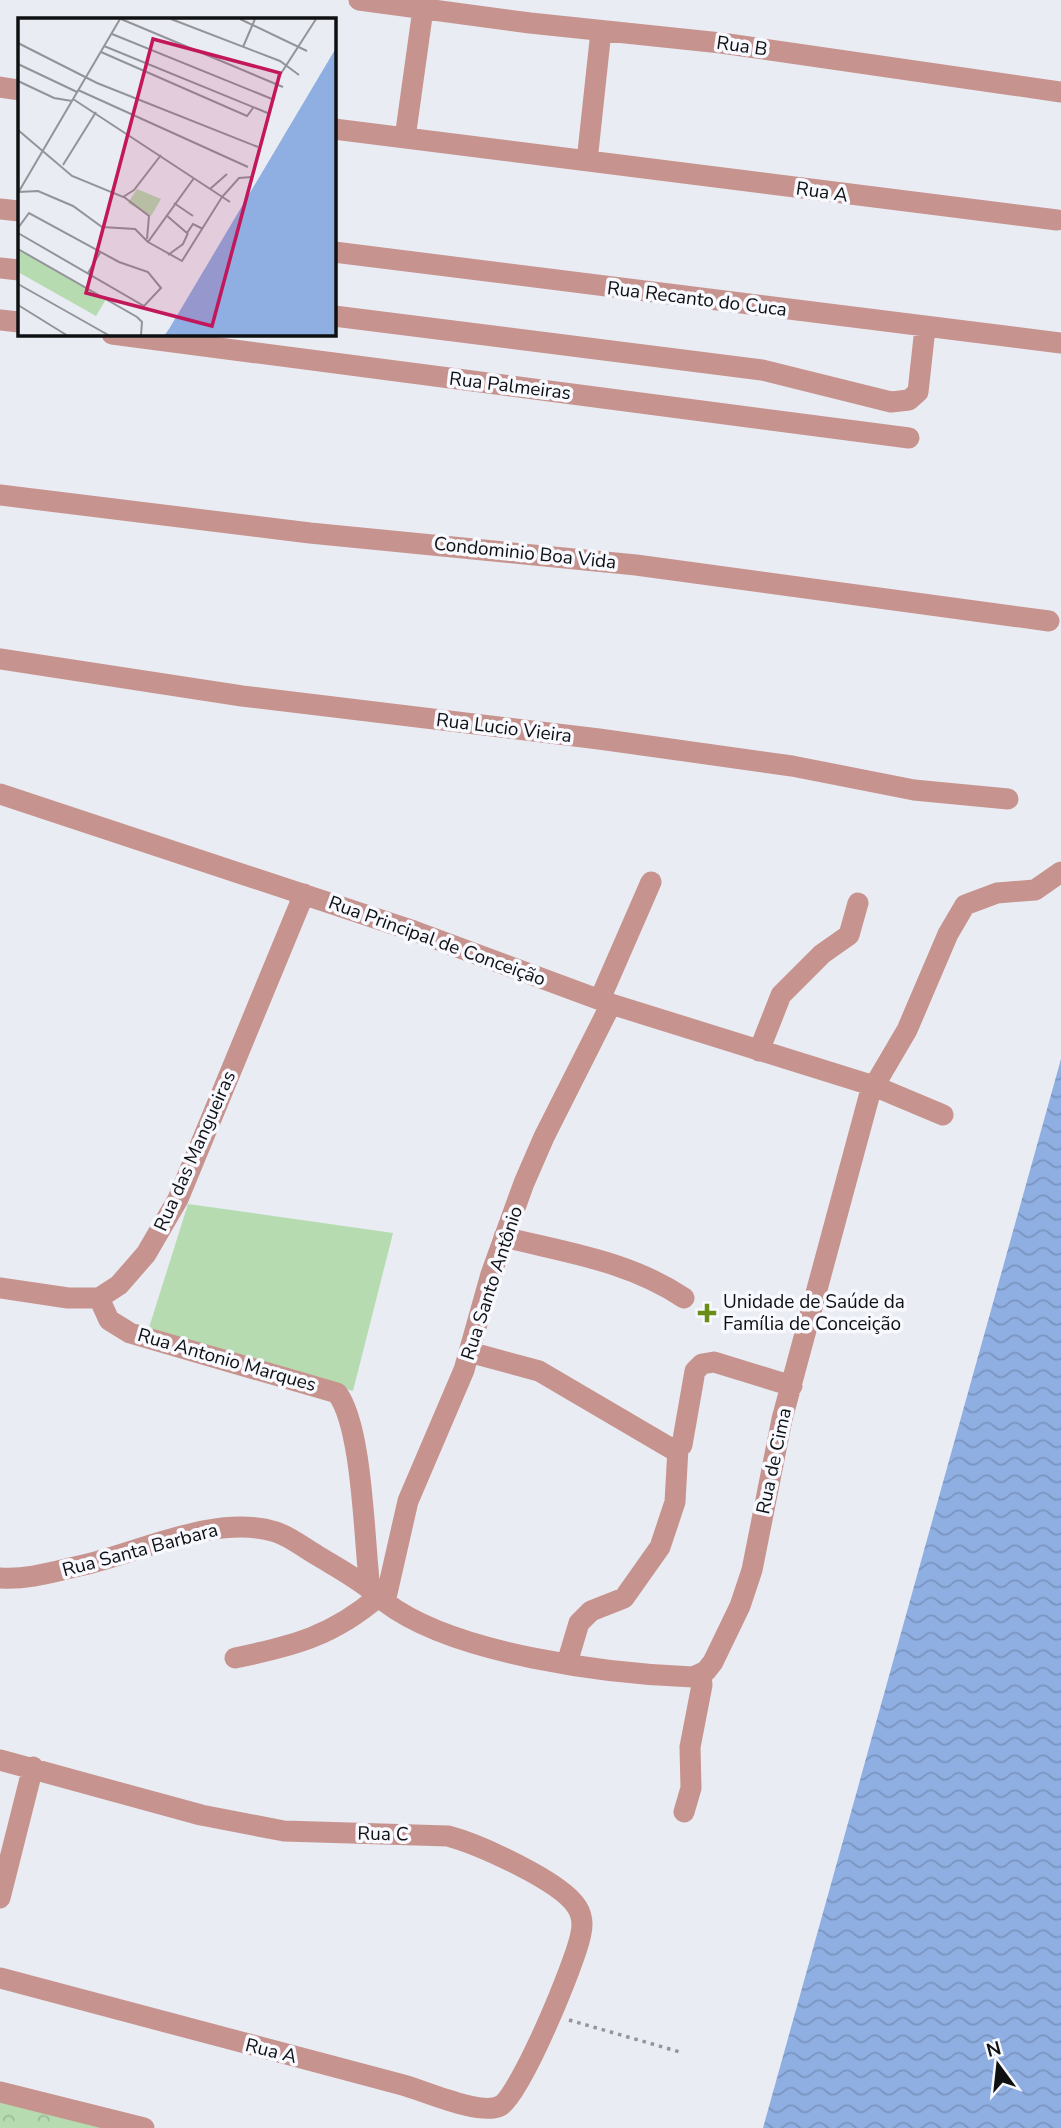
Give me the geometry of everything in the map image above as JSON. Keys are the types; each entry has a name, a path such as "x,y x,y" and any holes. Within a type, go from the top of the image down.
{"street":[{"name":"Rua B","path":"359,0 721,43 1061,92"},
{"path":"405,138 423,9"},
{"path":"587,161 601,30"},
{"path":"0,87 18,90"},
{"name":"Rua A","path":"336,129 1057,220"},
{"path":"0,209 18,211"},
{"name":"Rua Recanto do Cuca","path":"336,252 1061,343"},
{"path":"0,268 18,270"},
{"path":"336,316 762,370 891,402 909,400 918,392 925,328"},
{"path":"0,320 18,322"},
{"name":"Rua Palmeiras","path":"127,336 909,438"},
{"name":"Condominio Boa Vida","path":"0,495 297,532 636,565 1049,621"},
{"name":"Rua Lucio Vieira","path":"0,659 242,696 792,766 914,790 1008,799"},
{"name":"Rua Principal de Conceição","path":"0,794 304,894 605,1002 874,1086 943,1115"},
{"name":"Rua de Cima","path":"701,1675 710,1667 722,1646 752,1570 774,1454 859,1125 874,1086 898,1048 948,934 965,905 997,893 1035,890 1061,872"},
{"name":"Rua Santo Antônio","path":"378,1596 392,1569 408,1501 469,1352 504,1237 544,1137 605,1002 651,882"},
{"name":"Rua das Mangueiras","path":"99,1298 119,1285 146,1254 173,1210 304,894"},
{"path":"759,1051 774,1005 811,964 849,935 858,903"},
{"path":"504,1237 611,1262 652,1278 684,1298"},
{"path":"0,1288 68,1298 99,1298"},
{"name":"Rua Antonio Marques","path":"99,1298 109,1320 131,1333 331,1389 344,1403 352,1432 378,1596"},
{"path":"469,1352 539,1371 666,1448 678,1448"},
{"path":"567,1663 579,1623 591,1611 624,1598 660,1547 675,1502 678,1448 686,1433 695,1371 702,1364 714,1362 792,1386"},
{"name":"Rua Santa Barbara","path":"0,1578 51,1573 137,1552 207,1530 233,1527 277,1532 350,1574 378,1596"},
{"path":"235,1658 301,1644 333,1630 378,1596 403,1616 453,1636 567,1663 685,1677 701,1675 701,1695 690,1747 691,1788 684,1812"},
{"name":"Rua C","path":"0,1760 227,1820 284,1831 448,1836 502,1857 561,1892 574,1903 580,1914 580,1941 525,2072"},
{"path":"0,1898 33,1767"},
{"name":"Rua A","path":"0,1978 484,2109 501,2106 508,2100 525,2072"},
{"path":"0,2092 144,2128"}],"path":[{"path":"550,2014 680,2052"}],"green space":[{"path":"188,1204 393,1233 353,1391 147,1334"},
{"path":"0,2094 132,2128 0,2128"}],"water":[{"path":"1061,1059 1061,2128 763,2128"}],"place":[{"name":"Unidade de Saúde da Família de Conceição","path":"707,1313"}]}
